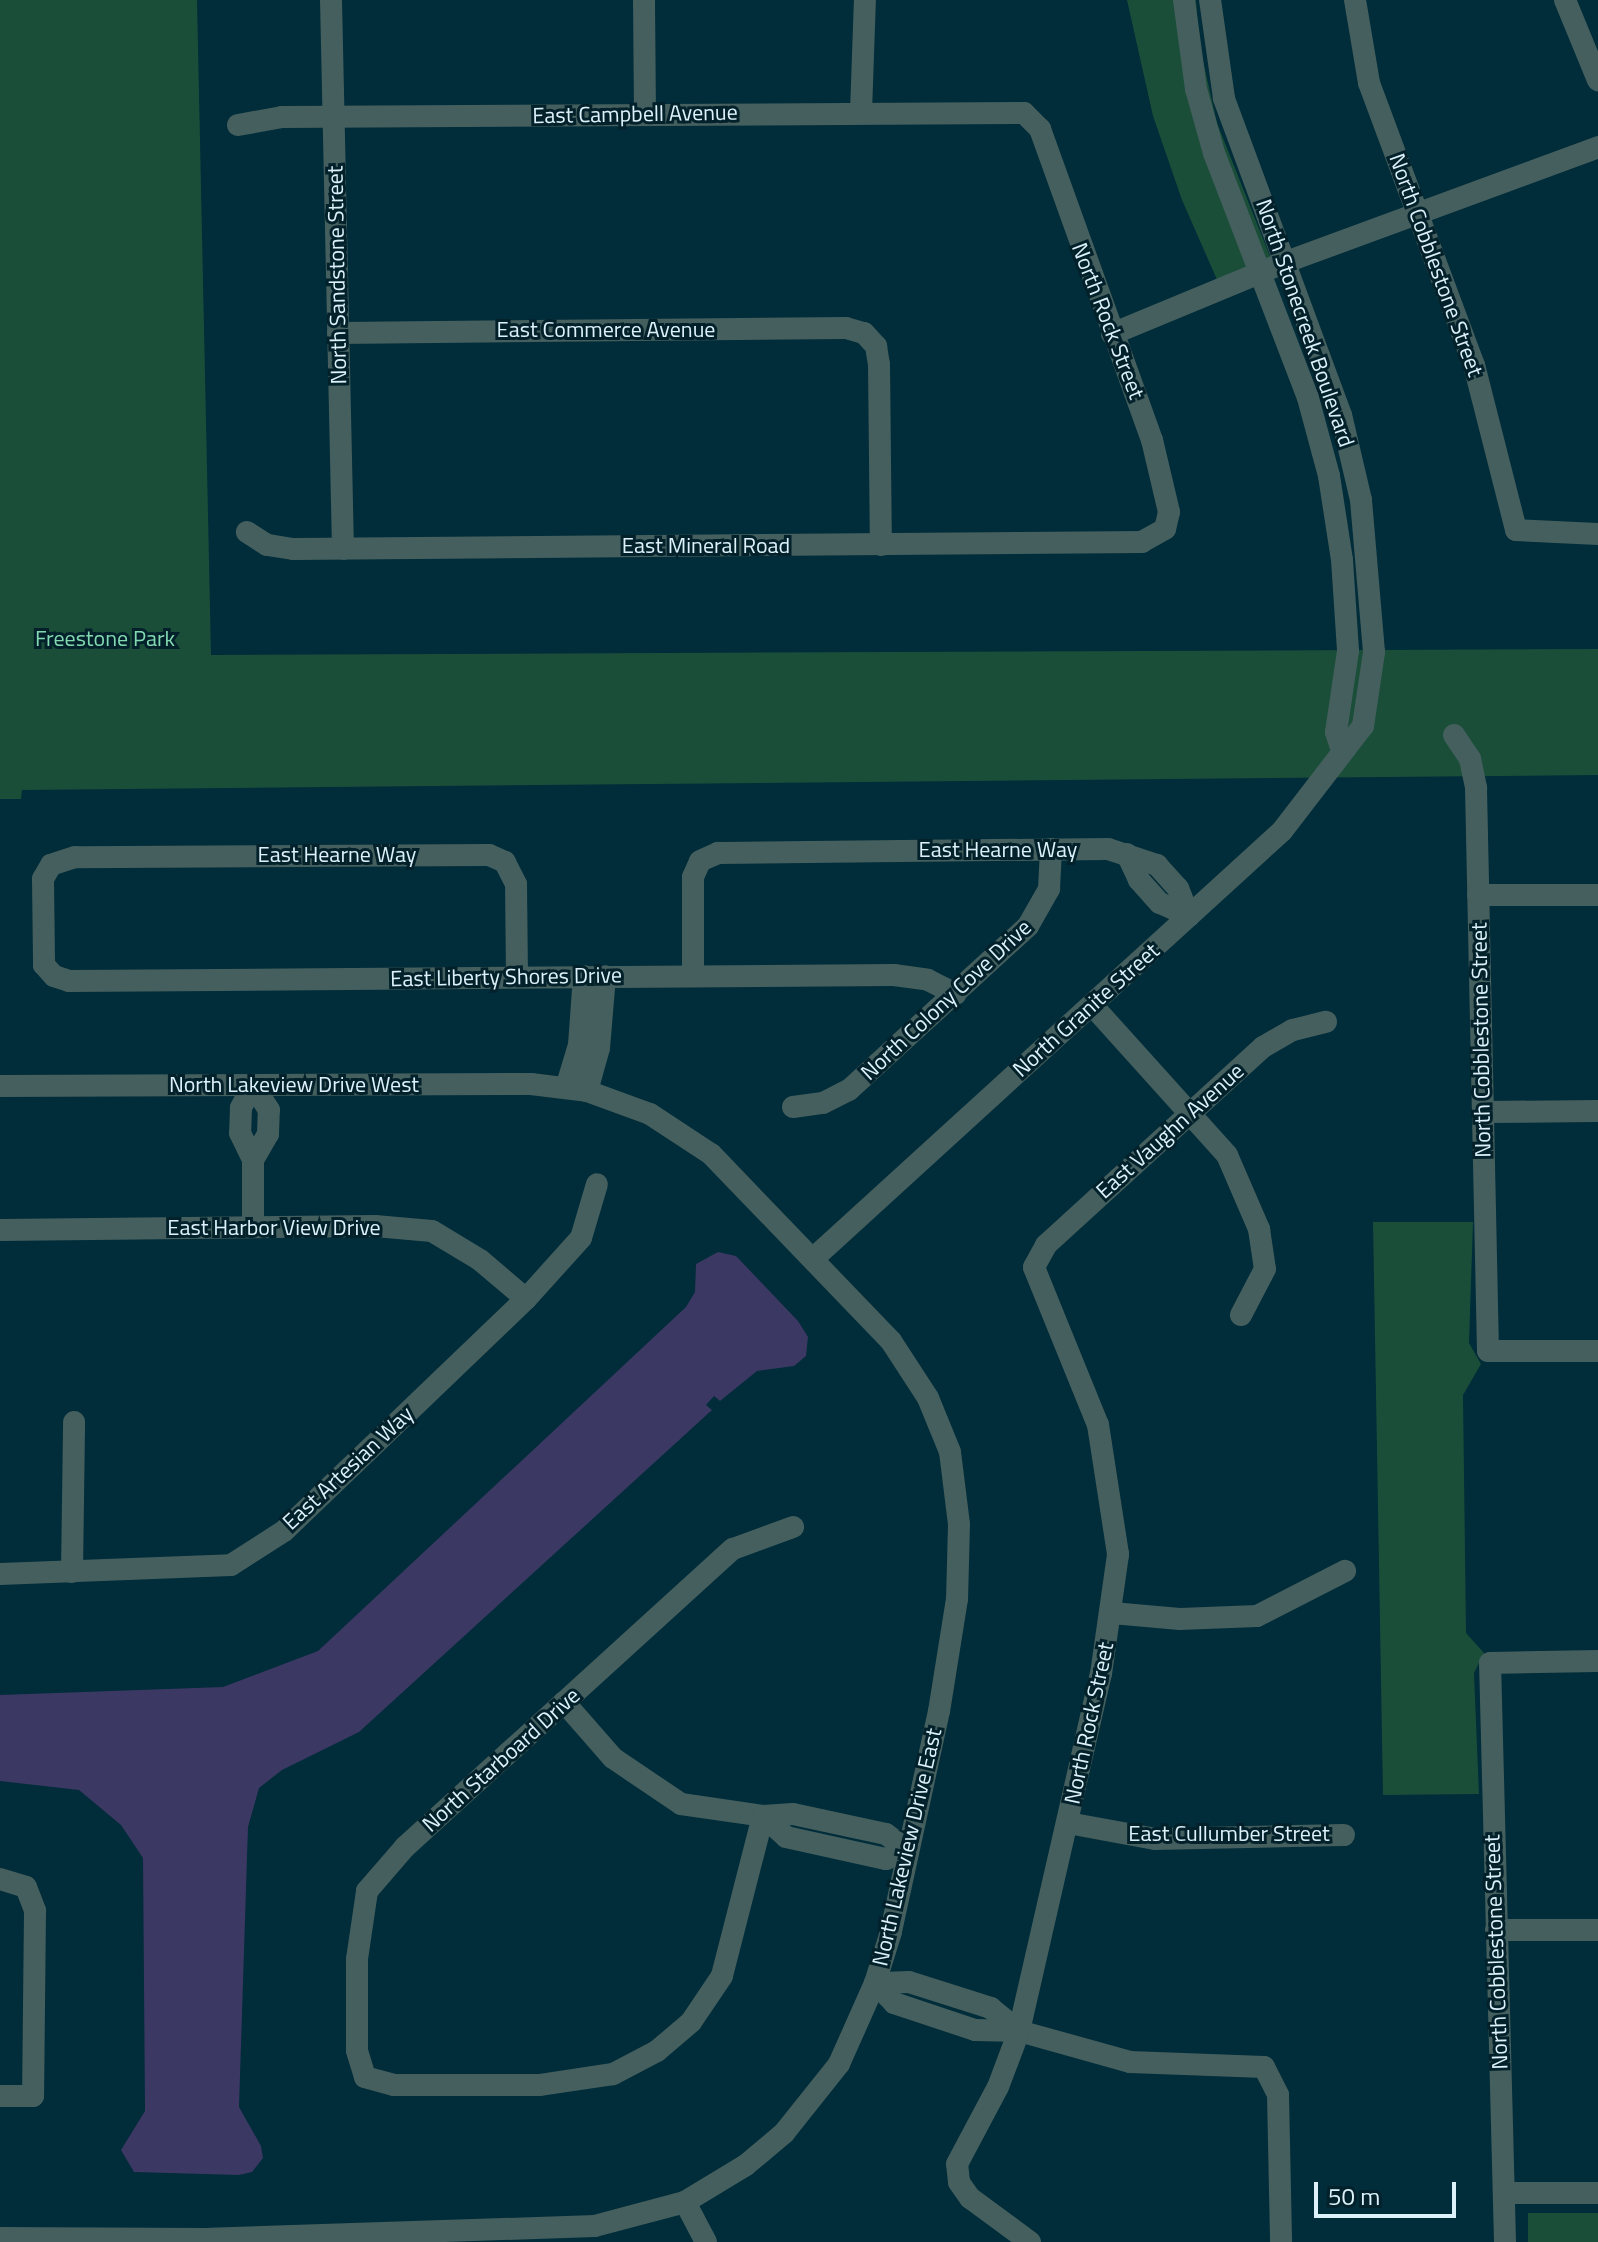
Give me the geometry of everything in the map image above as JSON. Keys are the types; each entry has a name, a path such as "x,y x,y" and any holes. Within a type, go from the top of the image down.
{"street":[{"name":"North Sandstone Street","path":"331,0 343,549"},
{"path":"644,0 645,114"},
{"path":"861,112 865,0"},
{"name":"North Stonecreek Boulevard","path":"1184,0 1203,115 1320,435 1342,560 1348,651 1336,732 1342,751"},
{"name":"North Stonecreek Boulevard","path":"1210,0 1224,98 1286,262 1351,450 1367,542 1374,652"},
{"name":"North Cobblestone Street","path":"1355,0 1369,83 1474,365 1516,530 1598,534"},
{"path":"1565,0 1598,80"},
{"name":"East Campbell Avenue","path":"238,125 271,117 1008,110 1031,117"},
{"name":"North Rock Street","path":"1031,117 1040,129 1159,461 1169,503 1165,529"},
{"path":"1112,334 1261,275 1286,262 1598,147"},
{"name":"East Commerce Avenue","path":"338,333 846,328 872,338 879,364 881,545"},
{"name":"East Mineral Road","path":"247,532 280,548 343,549 1142,542 1165,529"},
{"name":"North Granite Street","path":"815,1257 1296,817 1363,726 1374,652"},
{"name":"North Cobblestone Street","path":"1454,735 1470,759 1475,779 1488,1351 1598,1351"},
{"name":"East Hearne Way","path":"693,976 691,886 695,869 709,855 1051,849 1127,854 1157,865 1178,888 1189,916"},
{"name":"North Colony Cove Drive","path":"793,1107 823,1103 849,1090 956,994 1037,915 1049,889 1051,849"},
{"name":"East Hearne Way","path":"54,976 42,958 42,887 51,865 75,857 489,855 505,862 515,877 517,977"},
{"path":"1478,895 1598,895"},
{"name":"East Liberty Shores Drive","path":"54,976 76,981 894,975 928,980 956,994"},
{"path":"577,1089 599,1048 594,976"},
{"path":"1092,1005 1227,1155 1259,1229 1265,1269 1241,1315"},
{"name":"East Vaughn Avenue","path":"1034,1267 1046,1245 1277,1038 1326,1022"},
{"name":"North Lakeview Drive West","path":"0,1086 531,1084 577,1089"},
{"path":"253,1085 269,1110 268,1134 253,1160 253,1226"},
{"name":"North Lakeview Drive East","path":"207,2240 375,2239 595,2226 685,2202 746,2165 808,2106 839,2064 875,1983 907,1850 957,1599 959,1524 950,1452 928,1398 891,1341 815,1257 711,1154 650,1114 577,1089"},
{"path":"1483,1112 1598,1111"},
{"name":"East Artesian Way","path":"0,1574 231,1565 284,1531 526,1299 581,1238 597,1184"},
{"name":"East Harbor View Drive","path":"0,1230 253,1226 432,1231 480,1260 526,1299"},
{"name":"North Rock Street","path":"1030,2242 970,2198 957,2174 959,2156 990,2105 1019,2031 1068,1823 1112,1613 1118,1554 1098,1425 1034,1267"},
{"path":"72,1572 74,1422"},
{"name":"North Starboard Drive","path":"763,1816 722,1976 691,2022 657,2051 613,2074 539,2085 394,2085 365,2077 357,2050 357,1959 367,1891 405,1847 733,1549 793,1527"},
{"path":"1112,1613 1180,1619 1257,1616 1345,1571"},
{"name":"North Cobblestone Street","path":"1505,2242 1490,1663 1598,1661"},
{"path":"564,1702 613,1758 681,1804 763,1816 793,1814 886,1834 907,1850"},
{"name":"East Cullumber Street","path":"1068,1823 1155,1839 1344,1835"},
{"path":"0,1879 26,1887 35,1911 33,2096 0,2096"},
{"path":"1496,1930 1598,1930"},
{"path":"875,1983 894,2003 975,2030 1019,2031 1130,2062 1246,2062 1270,2072 1278,2095 1281,2242"},
{"path":"1504,2193 1598,2193"},
{"path":"685,2202 706,2242"},
{"path":"0,2238 207,2240"}],"green space":[{"name":"Freestone Park","path":"0,0 197,0 211,655 1598,649 1598,775 22,790 21,799 0,799"},
{"path":"1127,0 1196,0 1199,43 1217,123 1275,269 1222,291 1182,200 1153,116"},
{"path":"1373,1222 1473,1222 1469,1343 1481,1364 1463,1395 1466,1633 1484,1653 1474,1673 1479,1794 1383,1795"},
{"path":"1528,2213 1598,2213 1598,2242 1528,2242"}],"shaded area":[{"path":"718,1252 736,1256 798,1321 808,1337 806,1356 794,1366 757,1371 720,1401 714,1396 706,1405 712,1410 359,1732 282,1770 259,1788 248,1827 239,2107 261,2146 263,2158 252,2172 239,2175 134,2172 121,2150 145,2111 143,1858 121,1825 79,1790 0,1781 0,1695 223,1687 318,1651 686,1307 695,1292 696,1264"}]}
